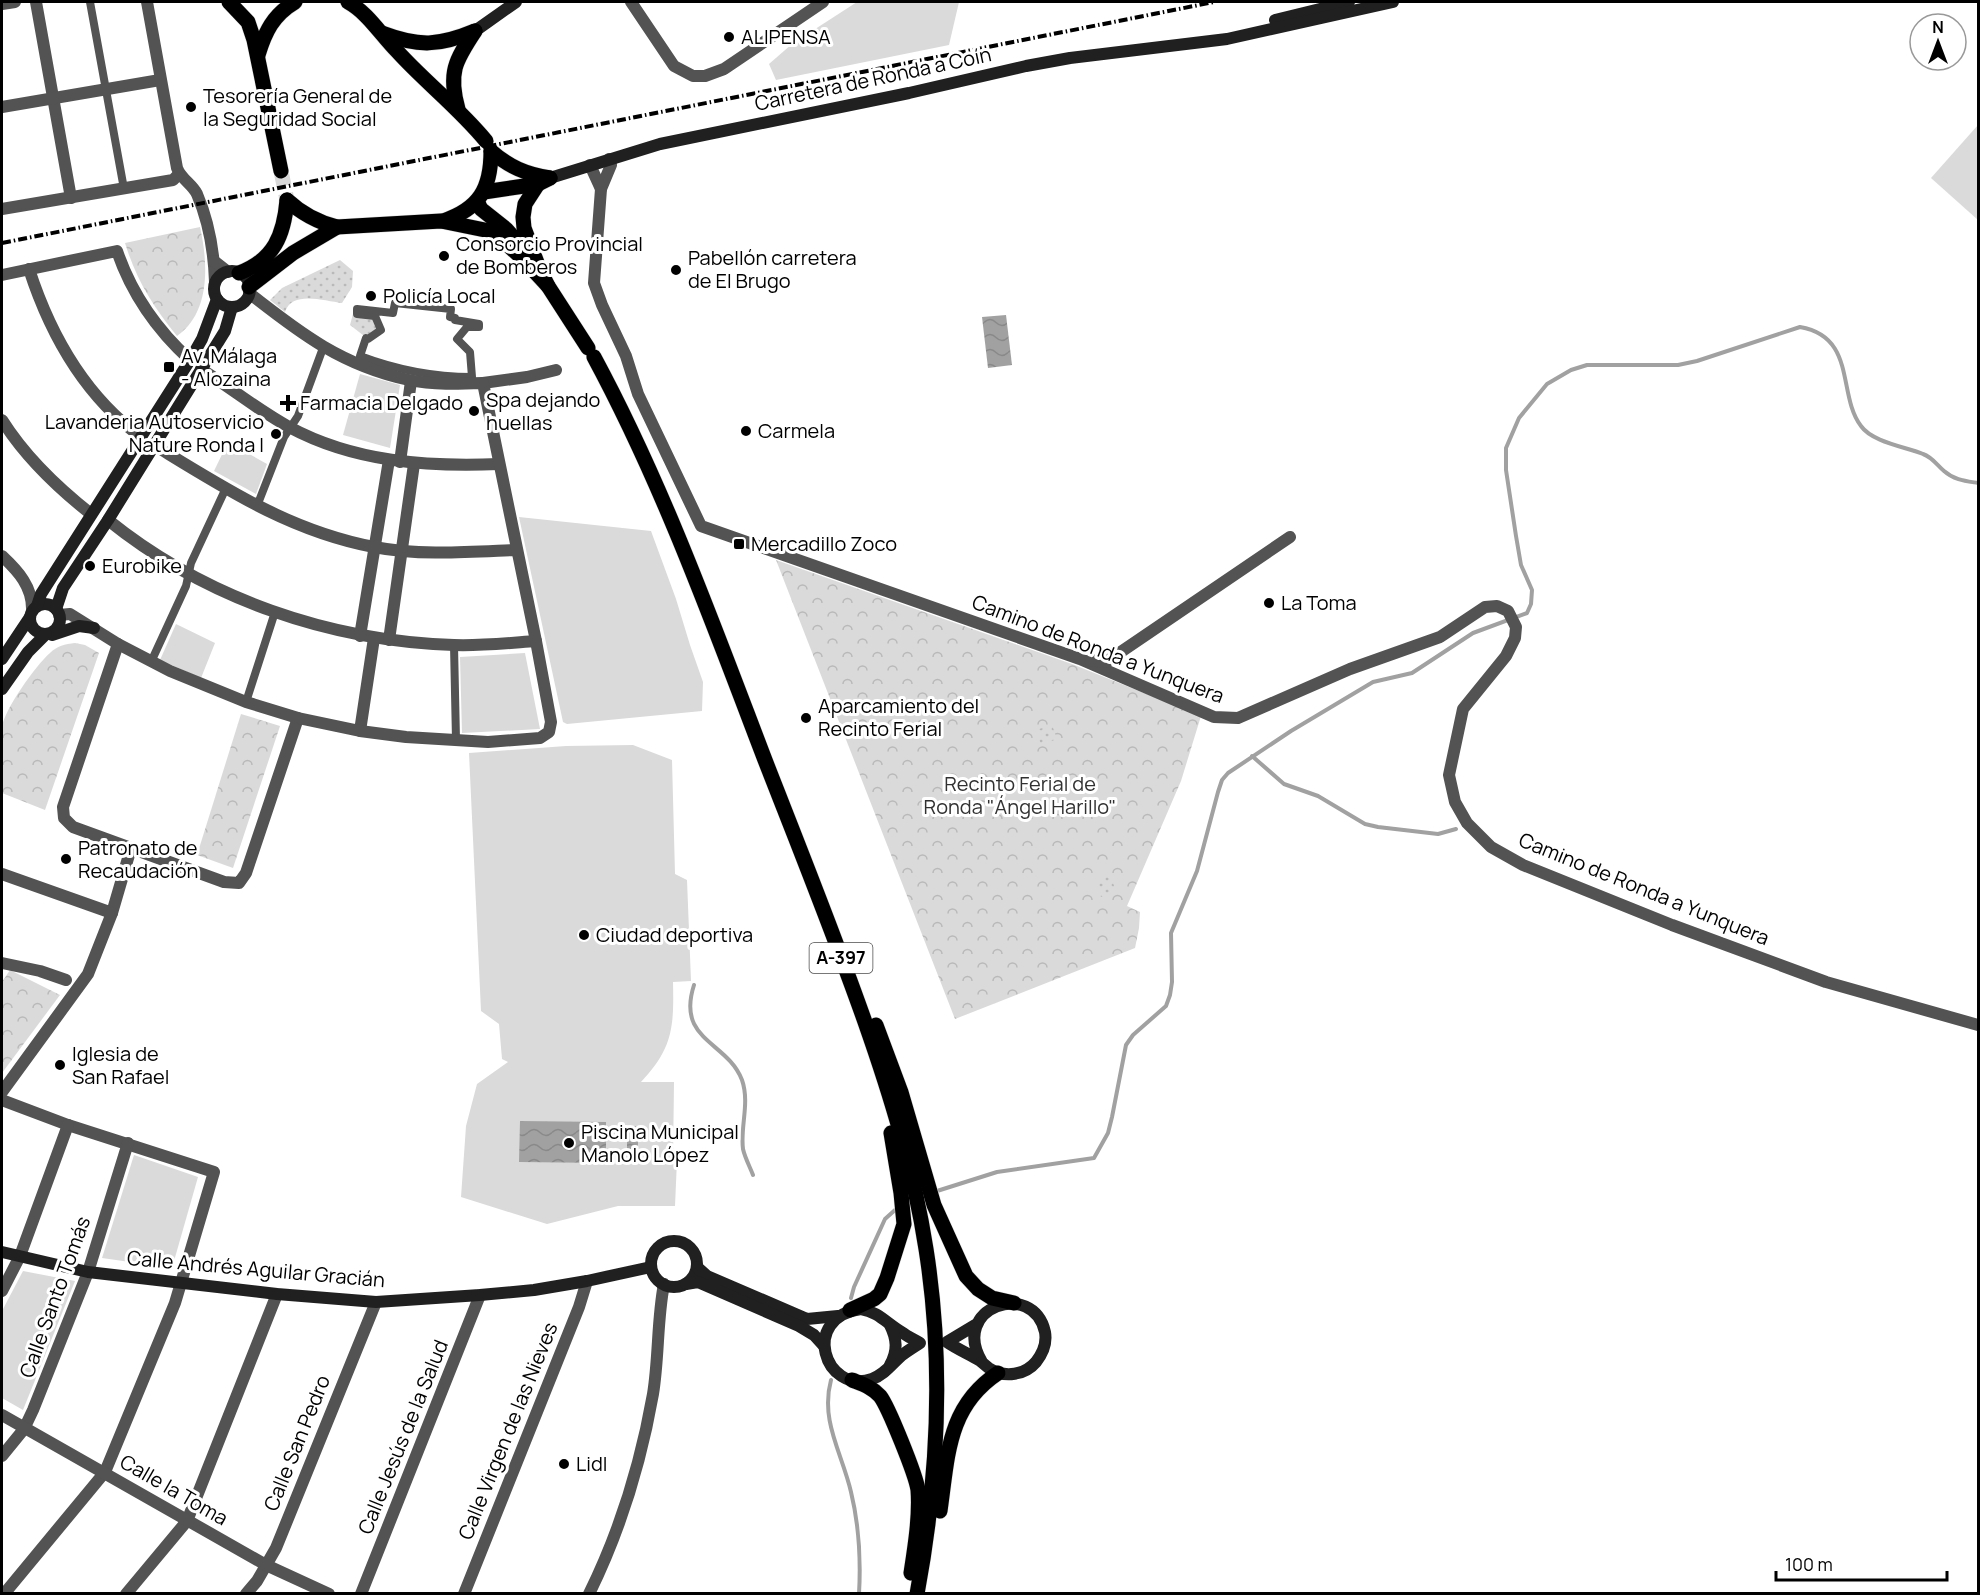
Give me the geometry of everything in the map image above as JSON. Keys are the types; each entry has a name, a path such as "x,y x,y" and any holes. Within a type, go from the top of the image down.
{"main road":[{"path":"229,2 248,22 258,56 281,171"},
{"path":"258,56 269,25 277,15 295,2"},
{"path":"348,2 354,5 382,33 440,95 458,109 488,146 513,168 544,181"},
{"path":"382,33 402,40 426,44 455,39 475,30 516,2"},
{"name":"Carretera de Ronda a Coín","path":"1208,40 1349,2"},
{"name":"Carretera de Ronda a Coín","path":"544,181 609,159 709,133 821,112 1026,66 1070,58 1227,39 1393,2"},
{"path":"458,109 452,79 454,66 475,30"},
{"path":"2,659 202,339 217,299 215,282 222,274 251,268 262,261 277,242 283,229 287,200 308,217 337,227 441,221 458,216 481,196 490,177 488,146"},
{"path":"481,196 544,181"},
{"path":"544,181 525,204 523,217 524,228 548,286"},
{"path":"481,196 481,209 506,229 539,268"},
{"path":"441,221 485,230 499,237 548,286"},
{"path":"217,299 226,306 232,307 243,303 249,290 293,253 337,227"},
{"path":"233,272 244,276 249,290"},
{"name":"A-397","path":"548,286 591,352 615,397 664,504 822,905 881,1068 903,1142 926,1248 934,1318 936,1411 930,1511 917,1593"},
{"path":"33,611 34,630 46,634 57,628 63,588 225,332 232,307"},
{"path":"33,611 47,604 58,612"},
{"path":"31,649 63,630 79,626 94,628"},
{"path":"2,690 31,649 46,634"},
{"path":"794,833 881,1096 893,1140 902,1193 904,1224 880,1294 844,1313 830,1325 825,1335 824,1346 826,1358 832,1368 841,1376 871,1387 881,1397 914,1472 918,1490 917,1521 908,1593"},
{"path":"822,905 851,957 901,1092 934,1205 966,1276 978,1289 992,1298 1025,1306 1035,1313 1042,1323 1045,1334 1045,1345 1041,1356 1028,1369 1010,1375 998,1373 947,1342 977,1324"},
{"path":"686,1284 695,1274 697,1260 691,1248 680,1242 667,1242 658,1248 652,1257 651,1268 658,1280 664,1284 675,1287 698,1282 799,1326 814,1335 824,1346"},
{"name":"Calle Andrés Aguilar Gracián","path":"2,1252 88,1272 181,1284 375,1302 480,1296 587,1281 651,1268"},
{"path":"697,1267 707,1276 807,1318 861,1309 872,1311 920,1343 872,1379 852,1380"},
{"path":"982,1362 974,1344 977,1324 992,1308 1014,1303"},
{"path":"888,1368 894,1358 896,1346 895,1334 890,1324"},
{"path":"927,1593 951,1434 964,1407 982,1383 998,1373"}],"street":[{"path":"2,4 15,2"},
{"path":"36,2 71,198"},
{"path":"90,2 124,189"},
{"path":"147,2 179,174 196,191 207,223 214,261 215,282"},
{"path":"631,2 674,66 693,76 705,76 724,69 824,2"},
{"path":"2,107 160,80"},
{"name":"Camino de Ronda a Yunquera","path":"609,159 611,165 601,189 594,283 626,356 638,394 700,526 1080,658 1214,717 1238,718 1350,669 1440,637 1485,607 1497,606 1508,611 1516,627 1515,638 1506,656 1463,709 1449,776 1455,802 1467,823 1491,847 1523,865 1672,925 1826,982 1978,1025"},
{"name":"Camino de Ronda a Yunquera","path":"590,165 601,189"},
{"path":"2,209 173,180 179,174"},
{"path":"2,275 117,251 128,279 152,320 190,360"},
{"path":"214,261 233,272"},
{"path":"29,269 49,324 78,371 104,404 141,437"},
{"path":"249,290 285,321 323,348 359,365 411,381 453,384 483,383 527,377 556,370"},
{"path":"395,303 451,309 450,317 455,320 479,324 479,327 466,327 457,339 470,352 472,376 449,377 423,374 380,364 360,356 366,338 368,339 381,330 375,316 357,314 357,309 393,313 395,303"},
{"path":"257,506 290,427 298,416 323,348"},
{"path":"201,369 245,400 290,427 329,444 414,464 499,464"},
{"path":"360,636 375,547 411,381"},
{"path":"58,612 70,614 118,644 205,686 298,718 360,731 456,740 488,742 540,738 549,732 551,722 483,383"},
{"path":"2,420 24,450 91,514"},
{"path":"154,445 257,506 303,527 339,539 402,551 463,553 516,550"},
{"path":"389,640 414,464"},
{"path":"152,662 186,586 191,563 226,489"},
{"path":"108,520 189,573 275,612 313,624 360,636 454,645 536,641"},
{"path":"1080,658 1106,662 1290,537"},
{"path":"2,556 16,569 26,584 33,601 33,611"},
{"path":"246,702 275,612"},
{"path":"360,731 374,638"},
{"path":"118,644 63,807 64,818 73,827 224,882 238,883 246,873 298,718"},
{"path":"454,645 456,740"},
{"path":"2,1092 88,974 112,913 131,848"},
{"path":"2,874 112,913"},
{"path":"2,963 40,971 66,980"},
{"path":"2,1100 68,1125 214,1172 175,1303 105,1472 4,1593"},
{"path":"2,1291 20,1256 68,1125"},
{"name":"Calle Santo Tomás","path":"2,1456 24,1429 33,1410 88,1272 128,1143"},
{"name":"Calle Virgen de las Nieves","path":"464,1593 579,1307 587,1281"},
{"path":"589,1593 616,1529 632,1482 645,1432 653,1392 660,1302 664,1284"},
{"path":"126,1593 187,1521 277,1294"},
{"name":"Calle Jesús de la Salud","path":"361,1593 480,1296"},
{"name":"Calle San Pedro","path":"246,1593 276,1548 375,1302"},
{"name":"Calle la Toma","path":"2,1415 266,1565 329,1593"}],"green space":[{"path":"857,2 959,2 949,45 776,80 769,64 792,44"},
{"path":"1978,125 1978,220 1931,178"},
{"path":"200,227 205,256 204,286 196,314 177,336 146,292 134,269 125,243"},
{"path":"340,260 353,271 352,287 342,303 301,299 289,305 285,312 270,300 282,288"},
{"path":"353,314 375,316 381,330 368,339 350,325"},
{"path":"360,374 400,385 390,448 343,435"},
{"path":"228,442 267,464 256,494 214,471"},
{"path":"519,517 651,531 703,682 702,711 567,724 563,722"},
{"name":"Recinto Ferial de Ronda \"Ángel Harillo\"","path":"776,560 1072,664 1201,716 1181,781 1127,906 1140,912 1135,948 955,1019"},
{"path":"176,624 215,643 201,678 160,660"},
{"path":"75,643 85,645 99,653 45,810 2,793 2,727 14,699 44,659 58,647"},
{"path":"525,653 540,729 462,733 460,657"},
{"path":"241,714 280,726 233,868 197,855"},
{"path":"1052,725 1057,739 1041,745 1036,730"},
{"name":"Ciudad deportiva","path":"633,745 672,760 675,874 687,880 691,981 673,982 673,1012 669,1036 660,1058 641,1082 674,1082 673,1160 677,1160 675,1206 618,1206 547,1224 461,1197 466,1126 477,1084 508,1062 502,1059 499,1024 481,1011 469,753 566,746"},
{"path":"1110,875 1116,891 1101,897 1095,881"},
{"path":"10,970 60,995 2,1073 2,982"},
{"path":"134,1155 198,1177 172,1268 102,1258"},
{"path":"23,1271 75,1281 23,1410 2,1398 2,1311"}],"water":[{"path":"1006,315 1012,365 988,368 982,317"},
{"path":"520,1121 606,1122 606,1163 519,1162"},
{"path":"638,1126 638,1158 627,1158 627,1127"}],"waterway":[{"path":"937,1191 997,1172 1094,1158 1108,1133 1126,1045 1133,1035 1166,1006 1170,995 1171,933 1197,871 1218,792 1222,780 1228,773 1291,731 1373,682 1412,673 1473,633 1527,613 1531,604 1532,590 1521,565 1506,470 1506,448 1519,418 1547,384 1571,370 1587,365 1678,365 1697,361 1800,327 1818,333 1830,342 1843,369 1854,413 1866,432 1881,440 1926,455 1944,471 1960,480 1978,483"},
{"path":"1252,756 1284,784 1318,796 1365,824 1438,834 1456,829"},
{"path":"694,985 690,1004 692,1018 697,1029 735,1067 742,1080 745,1097 743,1149 753,1175"},
{"path":"851,1298 885,1219 895,1210"},
{"path":"831,1380 828,1395 830,1423 851,1492 858,1530 859,1594"}],"tunnel":[{"path":"281,171 287,200"}],"railway":[{"path":"2,243 1214,2"}],"place":[{"name":"ALIPENSA","path":"729,37"},
{"name":"Tesorería General de la Seguridad Social","path":"191,107"},
{"name":"Consorcio Provincial de Bomberos","path":"444,256"},
{"name":"Pabellón carretera de El Brugo","path":"676,270"},
{"name":"Policía Local","path":"371,296"},
{"name":"Av. Málaga - Alozaina","path":"169,367"},
{"name":"Farmacia Delgado","path":"288,403"},
{"name":"Spa dejando huellas","path":"474,411"},
{"name":"Carmela","path":"746,431"},
{"name":"Lavanderia Autoservicio Nature Ronda I","path":"276,434"},
{"name":"Mercadillo Zoco","path":"739,544"},
{"name":"Eurobike","path":"90,566"},
{"name":"La Toma","path":"1269,603"},
{"name":"Aparcamiento del Recinto Ferial","path":"806,718"},
{"name":"Patronato de Recaudación","path":"66,859"},
{"name":"Ciudad deportiva","path":"584,935"},
{"name":"Iglesia de San Rafael","path":"60,1065"},
{"name":"Piscina Municipal Manolo López","path":"569,1143"},
{"name":"Lidl","path":"564,1464"}]}
